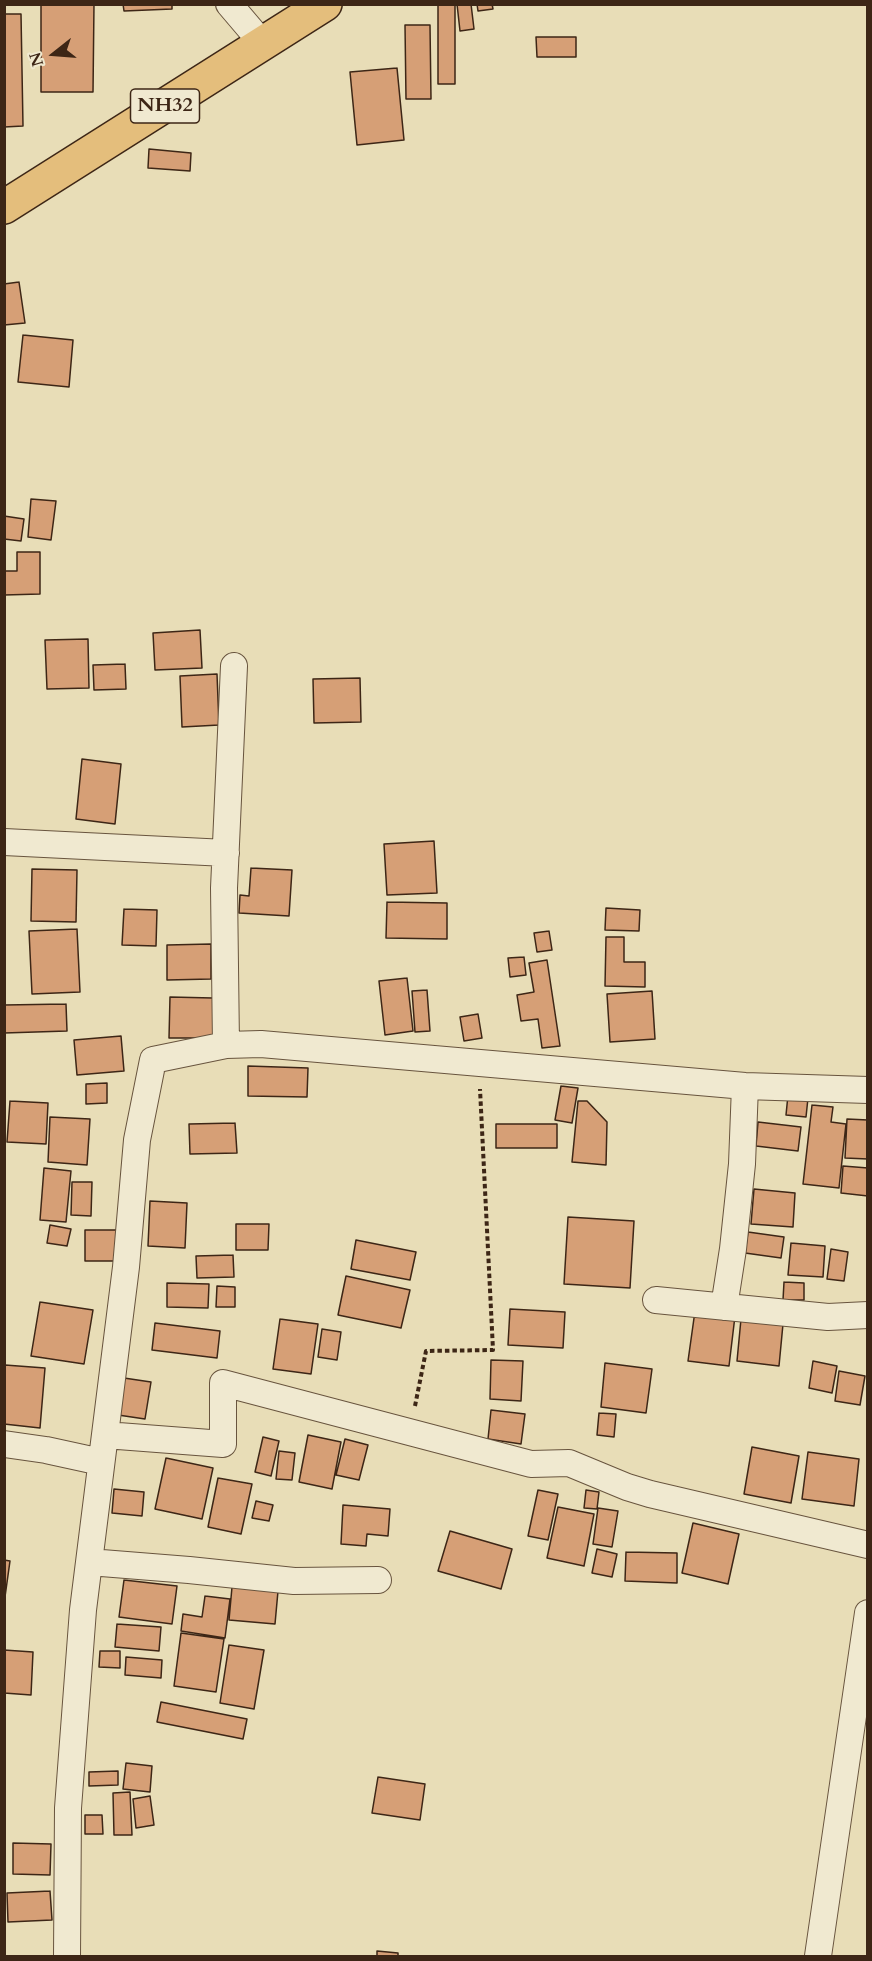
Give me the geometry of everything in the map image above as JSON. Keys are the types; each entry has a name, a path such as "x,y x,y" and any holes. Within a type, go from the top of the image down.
{"main road":[{"name":"NH32","path":"4,207 262,44 312,8"}],"street":[{"path":"229,4 262,44"},
{"path":"226,1045 224,888 234,666"},
{"path":"4,842 226,853"},
{"path":"67,1956 68,1808 83,1610 126,1267 137,1140 153,1060 226,1045 261,1044 745,1086 867,1090"},
{"path":"724,1307 734,1249 742,1164 745,1086"},
{"path":"656,1300 828,1317 867,1315"},
{"path":"105,1435 224,1443 223,1383 409,1434 531,1464 569,1462 627,1487 650,1494 867,1545"},
{"path":"4,1444 101,1462"},
{"path":"89,1562 294,1581 378,1580"},
{"path":"818,1956 867,1613"}],"path":[{"path":"409,1434 426,1351 493,1350 478,1063"}],"building":[{"path":"41,4 94,4 93,92 41,92"},
{"path":"123,4 172,4 172,9 124,11"},
{"path":"457,4 471,4 474,29 460,31"},
{"path":"477,4 492,4 493,9 478,11"},
{"path":"438,5 455,5 455,84 438,84"},
{"path":"4,14 21,14 23,126 4,127"},
{"path":"405,25 430,25 431,99 406,99"},
{"path":"536,37 576,37 576,57 537,57"},
{"path":"397,68 404,140 357,145 350,72"},
{"path":"149,149 191,153 190,171 148,168"},
{"path":"19,282 25,323 4,325 4,284"},
{"path":"23,335 73,340 69,387 18,382"},
{"path":"31,499 56,501 51,540 28,537"},
{"path":"4,516 24,519 21,541 4,539"},
{"path":"17,552 40,552 40,594 4,595 4,571 17,571"},
{"path":"200,630 202,668 155,670 153,633"},
{"path":"88,639 89,688 47,689 45,640"},
{"path":"125,664 126,689 94,690 93,665"},
{"path":"217,674 219,725 182,727 180,676"},
{"path":"360,678 361,722 314,723 313,679"},
{"path":"82,759 121,764 115,824 76,819"},
{"path":"434,841 437,893 387,895 384,844"},
{"path":"251,868 292,870 289,916 239,913 240,895 249,896"},
{"path":"32,869 77,870 76,922 31,921"},
{"path":"387,902 447,903 447,939 386,938"},
{"path":"606,908 640,910 639,931 605,930"},
{"path":"124,909 157,910 156,946 122,945"},
{"path":"77,929 80,992 32,994 29,931"},
{"path":"549,931 552,950 537,952 534,933"},
{"path":"606,937 624,937 624,962 645,962 645,987 605,986"},
{"path":"211,944 211,979 167,980 167,945"},
{"path":"524,957 526,975 510,977 508,958"},
{"path":"547,960 560,1046 542,1048 538,1019 521,1021 517,995 534,992 529,963"},
{"path":"407,978 413,1031 385,1035 379,981"},
{"path":"427,990 430,1031 415,1032 412,991"},
{"path":"652,991 655,1039 610,1042 607,994"},
{"path":"170,997 213,998 213,1038 169,1038"},
{"path":"66,1004 67,1031 4,1033 4,1005"},
{"path":"478,1014 482,1038 464,1041 460,1017"},
{"path":"121,1036 124,1071 77,1075 74,1040"},
{"path":"248,1066 308,1068 307,1097 248,1096"},
{"path":"107,1083 107,1103 86,1104 86,1084"},
{"path":"561,1086 578,1088 572,1123 555,1120"},
{"path":"788,1095 808,1098 806,1117 786,1115"},
{"path":"10,1101 48,1103 46,1144 7,1142"},
{"path":"578,1101 587,1101 607,1122 606,1165 572,1162"},
{"path":"812,1105 833,1107 831,1122 846,1124 839,1188 803,1184"},
{"path":"50,1117 90,1119 87,1165 48,1162"},
{"path":"847,1119 868,1120 868,1159 845,1158"},
{"path":"758,1122 801,1127 798,1151 756,1146"},
{"path":"235,1123 237,1153 190,1154 189,1124"},
{"path":"496,1124 557,1124 557,1148 496,1148"},
{"path":"843,1166 868,1168 868,1196 841,1193"},
{"path":"44,1168 71,1171 66,1222 40,1220"},
{"path":"72,1182 92,1182 91,1216 71,1215"},
{"path":"754,1189 795,1193 793,1227 751,1224"},
{"path":"150,1201 187,1203 185,1248 148,1246"},
{"path":"568,1217 634,1221 630,1288 564,1284"},
{"path":"236,1224 269,1224 268,1250 236,1250"},
{"path":"50,1225 71,1229 67,1246 47,1243"},
{"path":"85,1230 122,1230 122,1261 85,1261"},
{"path":"748,1232 784,1237 781,1258 745,1253"},
{"path":"356,1240 416,1252 410,1280 351,1269"},
{"path":"791,1243 825,1246 823,1277 788,1275"},
{"path":"831,1249 848,1252 844,1281 827,1279"},
{"path":"233,1255 234,1277 197,1278 196,1256"},
{"path":"346,1276 410,1290 401,1328 338,1315"},
{"path":"784,1282 804,1283 804,1300 783,1300"},
{"path":"167,1283 209,1284 208,1308 167,1307"},
{"path":"217,1286 235,1287 235,1307 216,1307"},
{"path":"40,1302 93,1310 84,1364 31,1356"},
{"path":"510,1309 565,1312 563,1348 508,1345"},
{"path":"695,1311 735,1316 729,1366 688,1361"},
{"path":"280,1319 318,1324 311,1374 273,1369"},
{"path":"741,1319 783,1324 779,1366 737,1361"},
{"path":"155,1323 220,1331 217,1358 152,1350"},
{"path":"322,1329 341,1332 337,1360 318,1357"},
{"path":"491,1360 523,1361 521,1401 490,1399"},
{"path":"813,1361 837,1366 832,1393 809,1388"},
{"path":"605,1363 652,1369 646,1413 601,1407"},
{"path":"5,1365 45,1368 40,1428 4,1424"},
{"path":"839,1371 865,1376 860,1405 835,1401"},
{"path":"124,1378 151,1382 145,1419 118,1415"},
{"path":"491,1410 525,1414 521,1444 488,1439"},
{"path":"599,1413 616,1414 614,1437 597,1435"},
{"path":"308,1435 341,1442 332,1489 299,1482"},
{"path":"263,1437 279,1441 271,1476 255,1472"},
{"path":"345,1439 368,1445 359,1480 336,1475"},
{"path":"752,1447 799,1456 791,1503 744,1494"},
{"path":"279,1451 295,1453 292,1480 276,1479"},
{"path":"808,1452 859,1459 854,1506 802,1499"},
{"path":"166,1458 213,1468 202,1519 155,1509"},
{"path":"218,1478 252,1484 241,1534 208,1527"},
{"path":"114,1489 144,1492 142,1516 112,1513"},
{"path":"538,1490 558,1494 548,1540 528,1536"},
{"path":"586,1490 599,1492 597,1509 584,1508"},
{"path":"256,1501 273,1505 269,1521 252,1518"},
{"path":"343,1505 390,1509 388,1536 367,1534 366,1546 341,1544"},
{"path":"558,1507 594,1514 584,1566 547,1558"},
{"path":"598,1508 618,1511 612,1547 593,1544"},
{"path":"693,1523 739,1534 728,1584 682,1573"},
{"path":"450,1531 512,1549 501,1589 438,1571"},
{"path":"597,1549 617,1554 612,1577 592,1573"},
{"path":"626,1552 677,1553 677,1583 625,1581"},
{"path":"4,1560 10,1561 4,1604"},
{"path":"124,1580 177,1586 172,1624 119,1617"},
{"path":"232,1587 278,1591 275,1624 229,1620"},
{"path":"205,1596 230,1599 225,1638 181,1631 183,1614 202,1617"},
{"path":"117,1624 161,1627 159,1651 115,1647"},
{"path":"181,1633 224,1639 216,1692 174,1686"},
{"path":"229,1645 264,1650 254,1709 220,1703"},
{"path":"4,1650 33,1652 31,1695 4,1693"},
{"path":"100,1651 120,1651 120,1668 99,1667"},
{"path":"126,1657 162,1660 161,1678 125,1675"},
{"path":"161,1702 247,1719 243,1739 157,1722"},
{"path":"126,1763 152,1766 150,1792 123,1789"},
{"path":"118,1771 118,1785 89,1786 89,1772"},
{"path":"378,1777 425,1784 420,1820 372,1813"},
{"path":"130,1792 132,1835 114,1835 113,1793"},
{"path":"150,1796 154,1825 136,1828 133,1799"},
{"path":"85,1815 102,1815 103,1834 85,1834"},
{"path":"13,1843 51,1844 50,1875 13,1874"},
{"path":"50,1891 52,1920 8,1922 7,1893"},
{"path":"377,1951 398,1953 398,1956 377,1956"}]}
